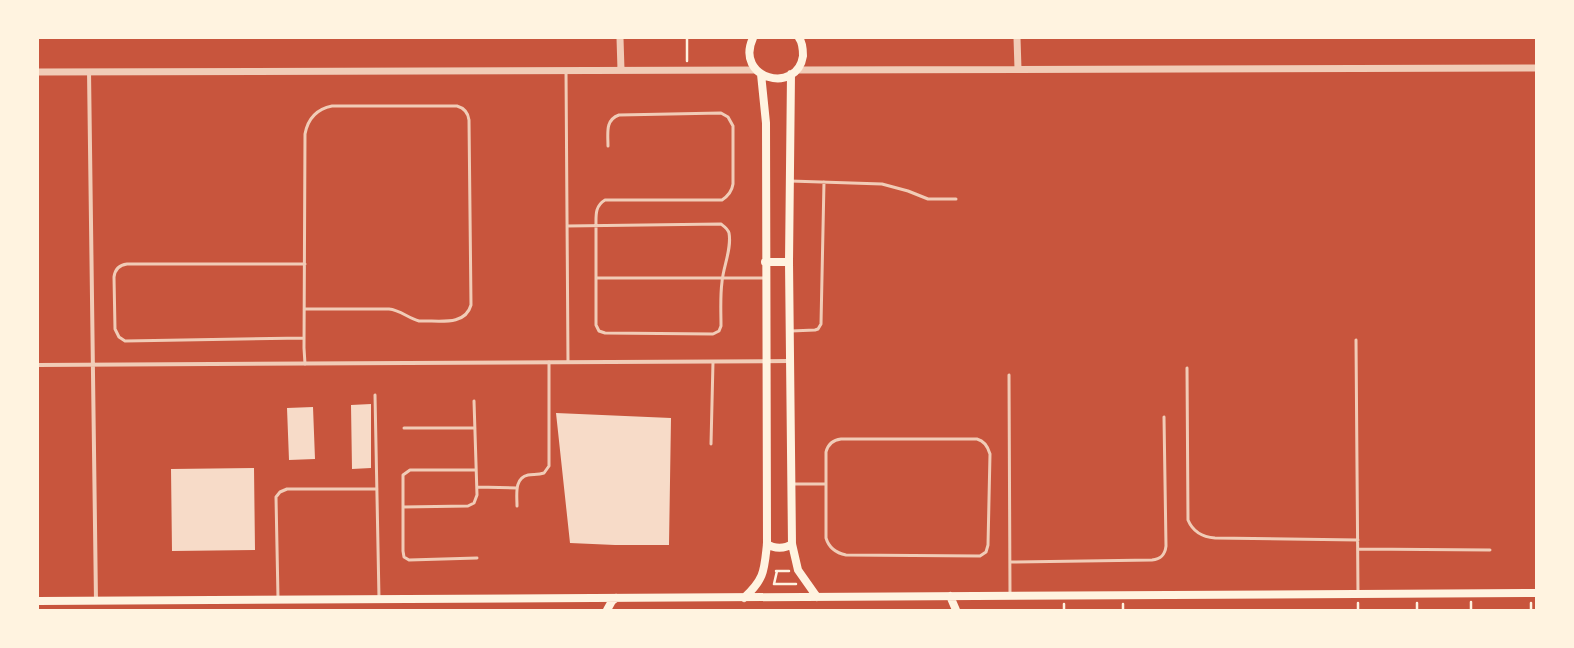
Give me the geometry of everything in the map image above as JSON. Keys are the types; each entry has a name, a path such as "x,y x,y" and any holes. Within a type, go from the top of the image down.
{"main road":[{"path":"753,38 749,55 751,63 758,72 771,78 782,78 794,72 802,61 803,50 799,38"},
{"path":"744,598 753,589 764,572 767,544 765,262 766,123 758,72"},
{"path":"794,72 789,262 792,544 794,570 817,597"},
{"path":"765,262 789,262"},
{"path":"767,544 778,548 786,547 792,544"},
{"path":"38,601 1536,593"},
{"path":"950,596 956,610"},
{"path":"607,610 612,601 616,598"}],"street":[{"path":"620,38 621,70"},
{"path":"1017,38 1018,69"},
{"path":"794,72 1018,69 1536,68"},
{"path":"38,72 688,70 758,72"},
{"path":"89,71 96,601"},
{"path":"38,365 790,361"}],"lane":[{"path":"566,70 568,362"},
{"path":"304,310 388,309 394,310 419,321 454,320 463,318 470,305 469,120 465,109 457,106 332,106 320,110 308,122 305,134 304,310 305,364"},
{"path":"567,226 596,225 721,224 727,229 729,236 722,278 722,326 719,332 713,334 602,332 596,325 596,278 596,225 596,211 598,206 605,200 722,200 730,193 733,184 733,126 728,117 721,113 619,115 613,118 609,124 608,146"},
{"path":"790,181 882,184 928,198 956,198"},
{"path":"789,331 814,330 818,329 821,324 824,182"},
{"path":"304,338 125,340 118,337 115,329 114,273 119,267 127,264 305,264"},
{"path":"596,278 766,278"},
{"path":"1356,340 1358,594"},
{"path":"517,506 517,488 520,480 523,477 540,474 549,466 549,362"},
{"path":"711,444 713,362"},
{"path":"1187,368 1188,520 1194,530 1203,536 1215,538 1358,540"},
{"path":"1009,375 1010,596"},
{"path":"374,395 379,600"},
{"path":"402,507 468,506 474,503 477,495 477,487 474,402"},
{"path":"1010,562 1152,560 1161,557 1164,554 1166,546 1164,417"},
{"path":"404,428 475,428"},
{"path":"837,439 981,440 987,445 990,454 988,549 980,556 841,554 832,549 826,538 826,484 826,452 829,444 837,439"},
{"path":"476,470 407,471 403,475 402,551 406,558 412,560 478,558"},
{"path":"791,484 826,484"},
{"path":"477,487 517,488"},
{"path":"278,600 276,497 280,492 287,489 377,489"},
{"path":"1358,549 1490,550"}],"path":[{"path":"687,38 688,70"},
{"path":"764,572 777,571 794,570 797,584 774,584 777,571"}],"building":[{"path":"371,404 371,468 352,469 351,405"},
{"path":"313,407 315,459 289,460 287,408"},
{"path":"556,413 671,418 669,545 570,543"},
{"path":"254,468 255,550 172,551 171,469"}]}
